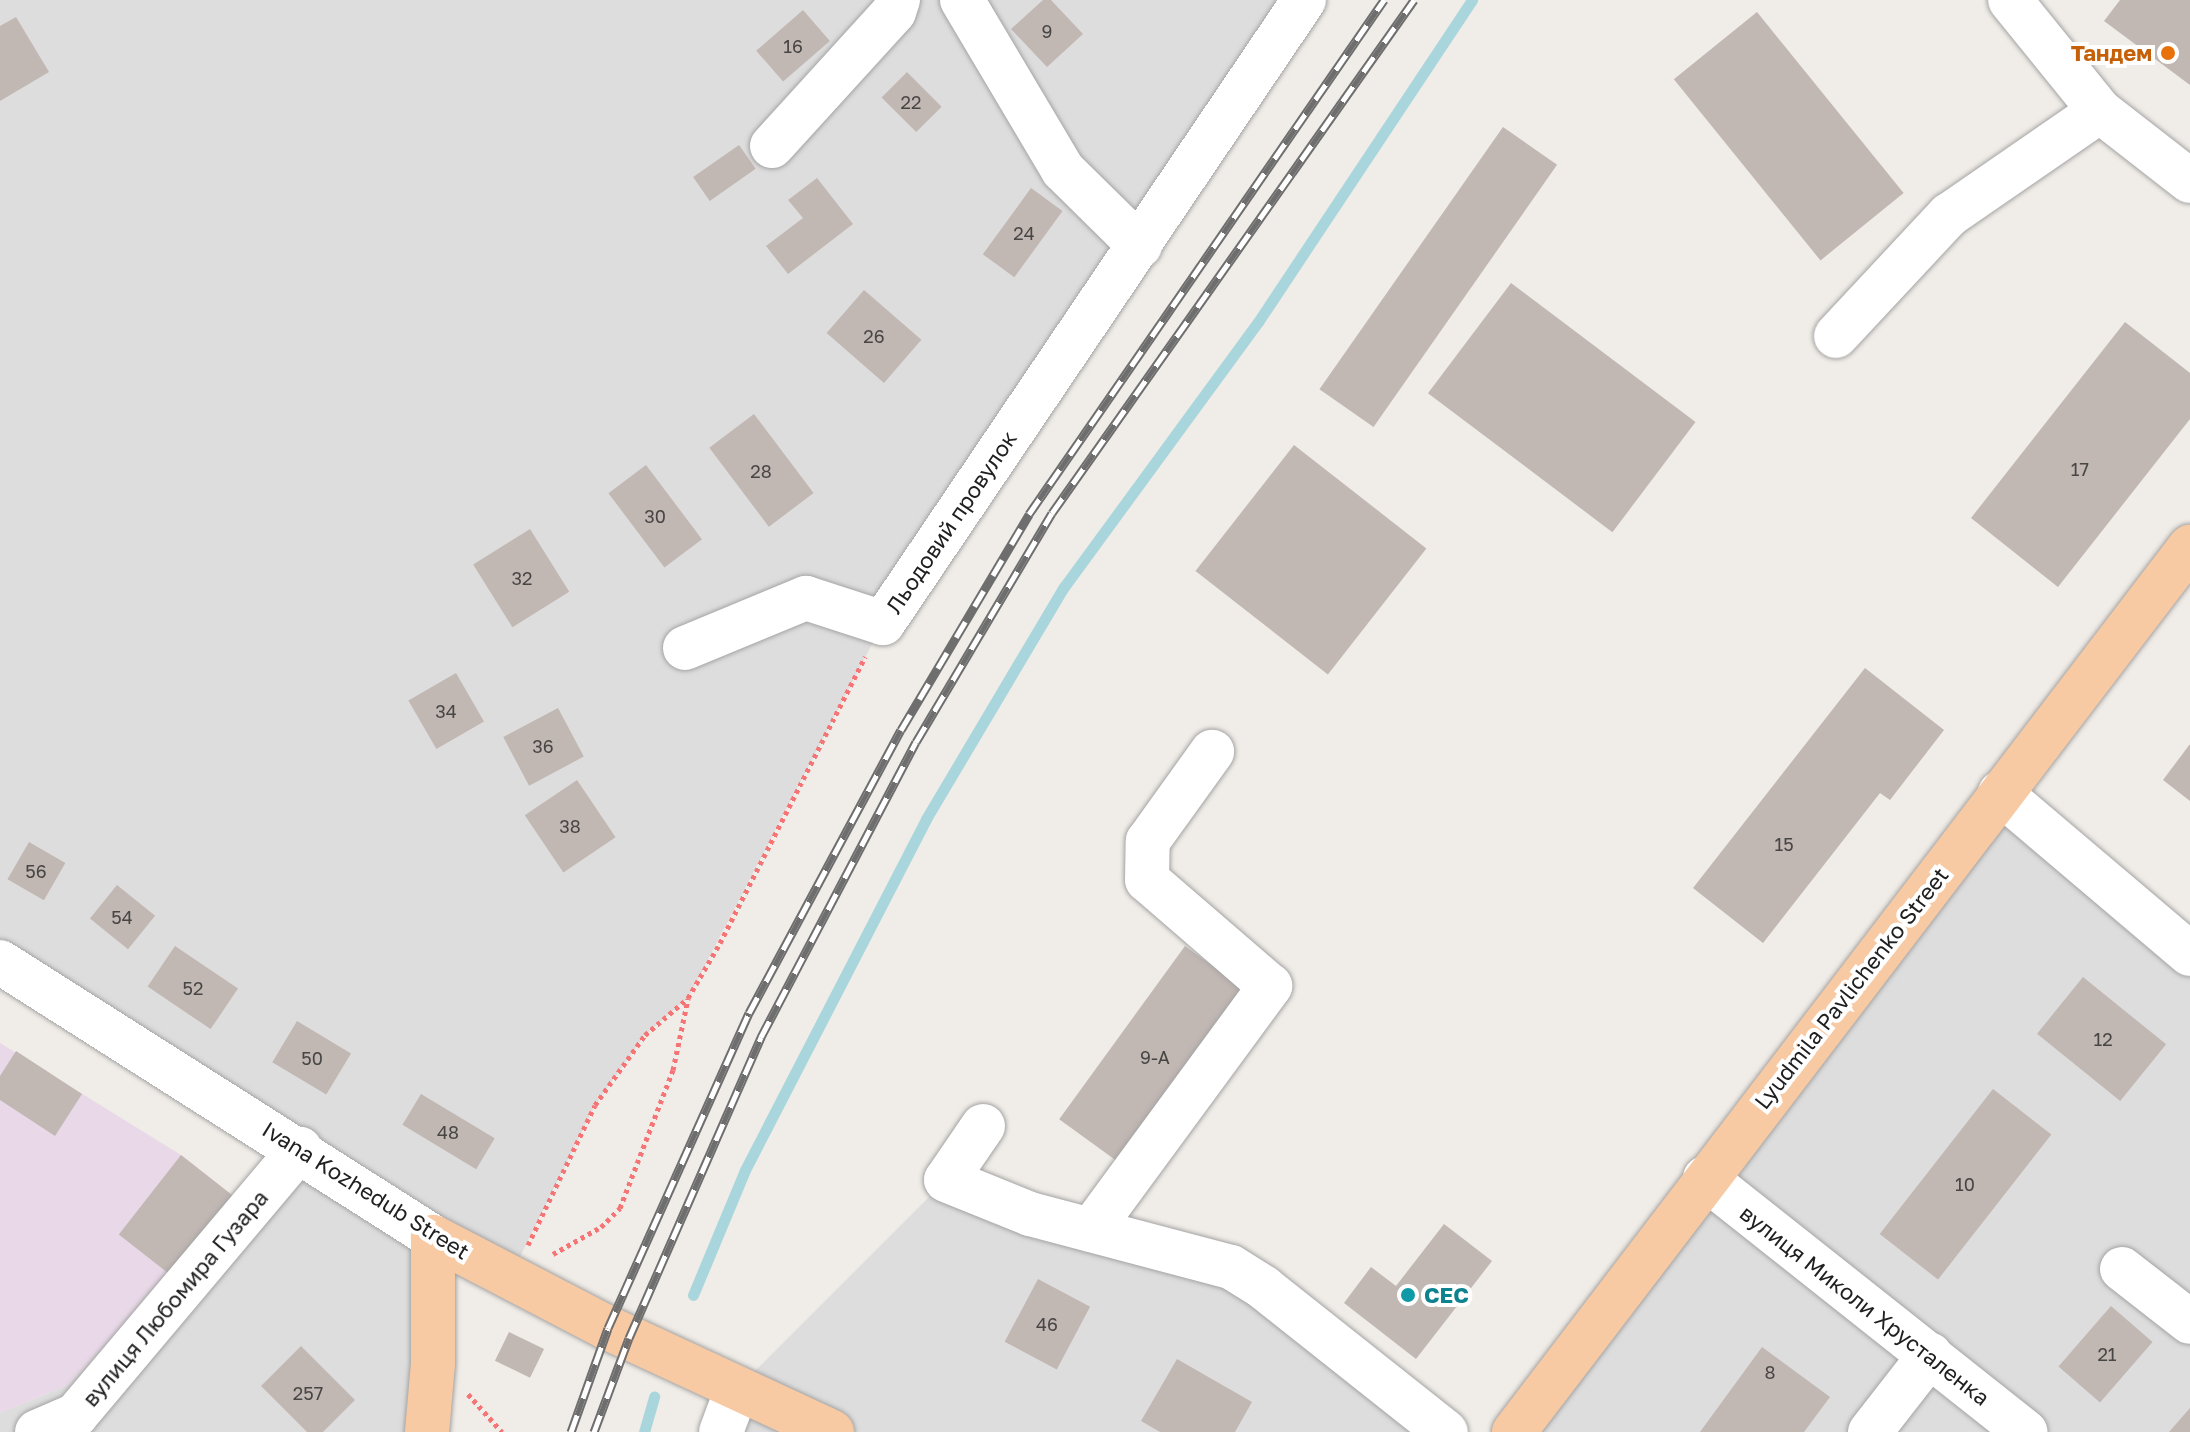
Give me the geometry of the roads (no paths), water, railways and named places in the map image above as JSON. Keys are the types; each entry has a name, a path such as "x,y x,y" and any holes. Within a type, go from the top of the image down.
{"main road":[{"name":"Lyudmila Pavlichenko Street","path":"1514,1432 2190,547"},
{"name":"Ivana Kozhedub Street","path":"433,1237 737,1389 832,1432"},
{"path":"427,1432 433,1363 433,1237"}],"street":[{"path":"772,146 894,12 898,0"},
{"path":"962,0 1063,170 1140,246"},
{"name":"Льодовий провулок","path":"685,648 806,598 883,623 1304,0"},
{"path":"2010,0 2100,111 2190,181"},
{"path":"1836,336 1949,215 2100,111"},
{"path":"1091,1230 1270,986 1147,880 1148,841 1212,752"},
{"path":"2000,793 2190,954"},
{"name":"Ivana Kozhedub Street","path":"0,962 300,1149 433,1237"},
{"path":"983,1126 946,1180 1030,1214 1231,1267 1264,1288 1446,1432"},
{"name":"вулиця Любомира Гузара","path":"37,1432 76,1415 300,1149"},
{"name":"вулиця Миколи Хрусталенка","path":"1705,1178 2025,1432"},
{"path":"2122,1269 2190,1322"},
{"path":"1870,1432 1930,1355"},
{"path":"721,1432 737,1389"}],"waterway":[{"path":"693,1295 745,1170 926,819 1064,587 1258,322 1472,0"},
{"path":"644,1432 654,1396"}],"railway":[{"path":"571,1432 608,1328 749,1013 901,730 1029,514 1384,0"},
{"path":"594,1432 629,1338 761,1037 916,742 1052,513 1414,0"}],"place":[{"name":"Тандем","path":"2168,53"},
{"name":"СЕС","path":"1408,1295"}]}
